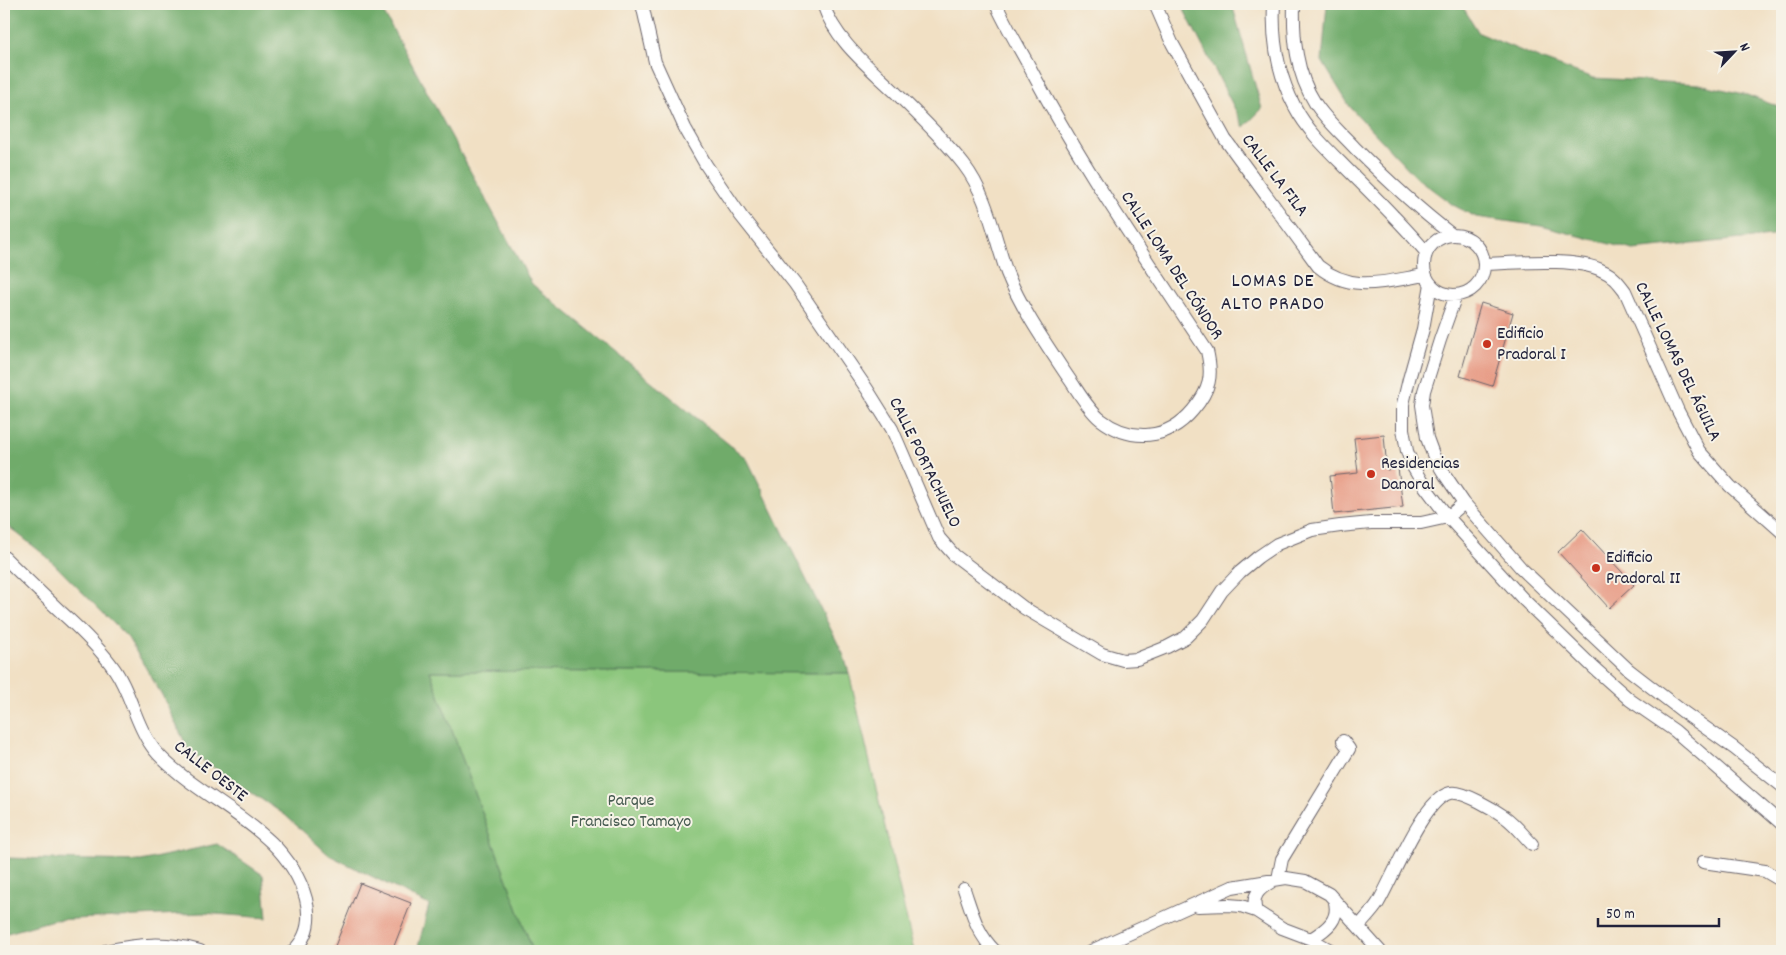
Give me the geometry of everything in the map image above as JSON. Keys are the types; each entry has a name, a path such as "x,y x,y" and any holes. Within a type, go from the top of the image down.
{"street":[{"name":"CALLE PORTACHUELO","path":"642,4 655,62 685,128 706,165 741,216 795,284 892,429 939,538 954,554 1024,608 1102,654 1122,660 1137,659 1167,648 1186,637 1240,572 1278,544 1312,530 1371,523 1421,523 1448,517 1464,503"},
{"name":"CALLE LOMA DEL CÓNDOR","path":"824,4 826,11 844,40 863,63 893,90 964,166 989,214 1008,273 1023,307 1084,400 1099,418 1116,429 1135,435 1152,435 1169,431 1183,422 1204,396 1211,368 1207,351 1108,203 1072,145 996,4"},
{"name":"CALLE LA FILA","path":"1155,4 1172,43 1225,139 1318,266 1329,276 1349,283 1428,280"},
{"path":"1274,4 1277,57 1296,108 1328,150 1426,252"},
{"path":"1294,4 1297,56 1302,74 1315,103 1350,142 1403,195 1451,234"},
{"path":"1428,280 1438,290 1447,294 1465,293 1480,282 1485,264 1480,248 1460,234 1451,234 1436,240 1426,252 1424,267 1428,280 1423,329 1403,404 1403,429 1407,451 1413,467 1423,484 1448,517 1523,599 1594,668 1630,700 1675,731 1782,824"},
{"name":"CALLE LOMAS DEL ÁGUILA","path":"1485,264 1550,262 1583,265 1602,270 1615,278 1625,291 1678,412 1698,451 1730,486 1782,532"},
{"path":"1456,295 1437,347 1422,405 1427,438 1434,457 1464,503 1521,568 1629,670 1782,786"},
{"name":"CALLE OESTE","path":"4,557 103,653 117,672 130,696 150,745 168,764 211,798 261,832 280,852 294,871 308,907 308,922 305,936 293,951"},
{"path":"1278,879 1282,859 1349,748 1343,741"},
{"path":"1359,926 1378,904 1426,812 1442,795 1452,792 1464,795 1485,805 1506,818 1532,844"},
{"path":"1703,862 1765,871 1782,881"},
{"path":"1256,911 1254,902 1257,893 1278,879"},
{"path":"1091,951 1232,887 1278,879 1295,879 1305,881 1324,890 1380,951"},
{"path":"964,889 975,924 982,937 995,951"},
{"path":"1311,939 1325,930 1333,919 1336,912 1334,899"},
{"path":"1188,907 1241,906 1256,911 1282,928 1311,939 1332,951"},
{"path":"105,951 134,945 155,944 180,945 200,951"}],"green space":[{"path":"4,4 379,4 532,284 747,459 844,656 849,673 430,671 533,951 417,951 429,905 329,855 285,815 189,751 162,695 128,638 46,556 4,523"},
{"path":"1181,4 1232,4 1262,109 1244,127"},
{"path":"1327,4 1461,4 1479,33 1543,60 1593,78 1699,84 1744,94 1782,108 1782,235 1633,250 1541,226 1476,217 1453,205 1417,178 1350,107 1322,61"},
{"name":"Parque Francisco Tamayo","path":"430,671 849,673 914,951 533,951"},
{"path":"217,844 263,875 267,918 203,913 53,920 4,934 4,858 141,861"}],"building":[{"name":"Edificio Pradoral I","path":"1481,303 1513,313 1492,386 1460,376"},
{"name":"Residencias Danoral","path":"1384,435 1387,470 1398,468 1403,507 1334,514 1330,476 1358,473 1354,438"},
{"name":"Edificio Pradoral II","path":"1582,529 1634,585 1609,608 1558,552"},
{"path":"360,883 411,903 392,951 333,951"}],"place":[{"name":"Edificio Pradoral I","path":"1487,344"},
{"name":"Residencias Danoral","path":"1371,474"},
{"name":"Edificio Pradoral II","path":"1596,568"}],"district":[{"name":"LOMAS DE ALTO PRADO","path":"1273,294"}]}
